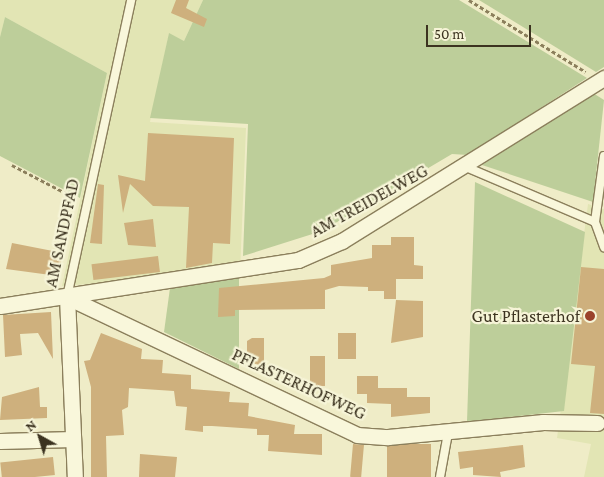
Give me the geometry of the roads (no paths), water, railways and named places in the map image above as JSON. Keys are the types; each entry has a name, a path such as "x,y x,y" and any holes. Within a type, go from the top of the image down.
{"street":[{"name":"AM TREIDELWEG","path":"67,297 298,260 342,241 603,82"},
{"path":"0,306 67,297"},
{"name":"PFLASTERHOFWEG","path":"67,297 356,435 448,433 543,422 597,423"},
{"name":"AM SANDPFAD","path":"67,297 75,477"},
{"path":"0,441 73,439"}],"lane":[{"name":"AM SANDPFAD","path":"67,297 131,0"},
{"path":"604,156 595,222 604,247"},
{"path":"466,167 595,222"},
{"path":"440,477 448,433"}],"place":[{"name":"Gut Pflasterhof","path":"590,316"}]}
